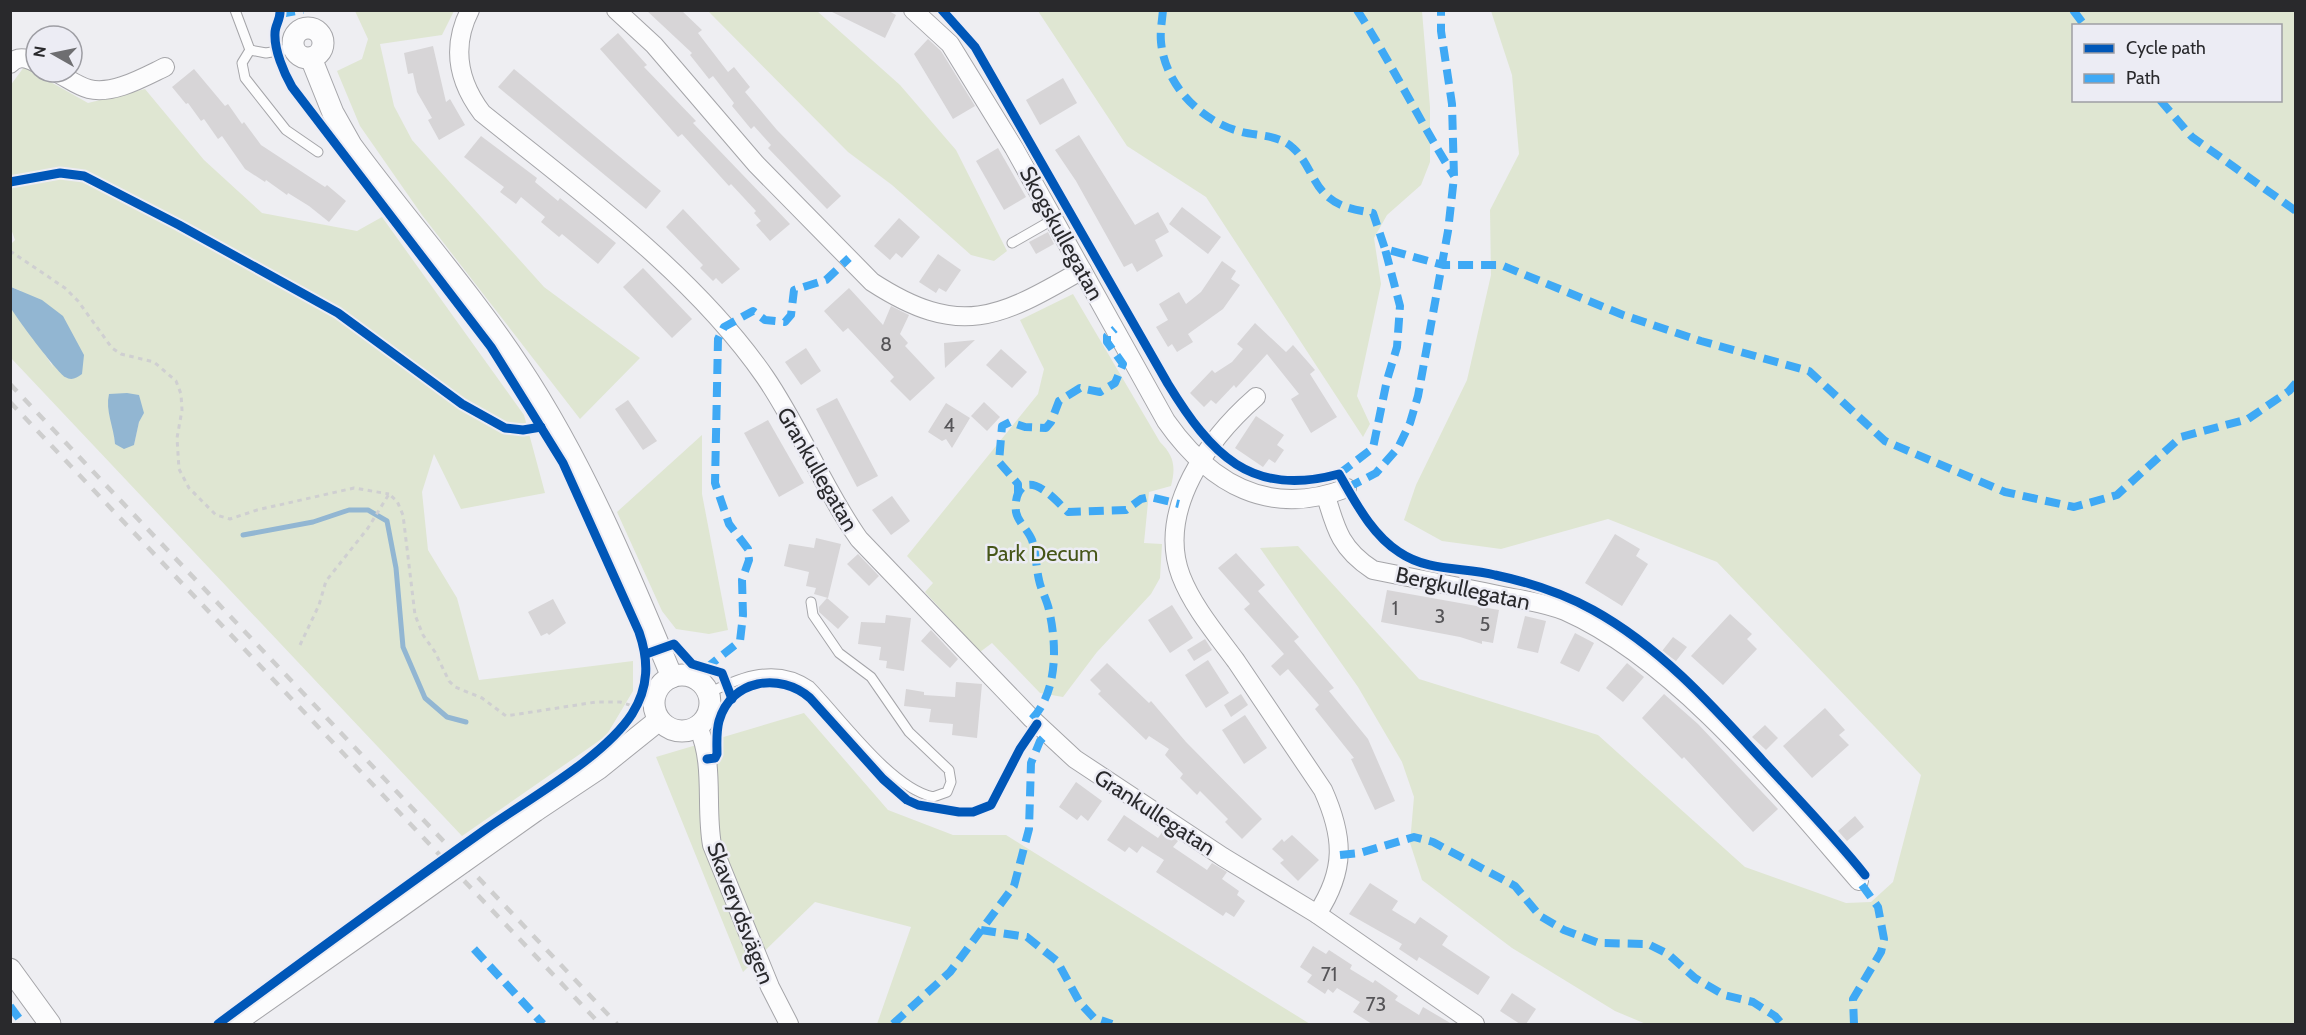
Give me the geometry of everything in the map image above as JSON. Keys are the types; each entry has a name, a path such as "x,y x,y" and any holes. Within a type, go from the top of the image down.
{"street":[{"name":"Grankullegatan","path":"470,10 462,26 458,45 458,62 473,100 482,113 645,245 724,327 765,377 841,513 879,561 1032,719 1076,759 1213,850 1317,914 1475,1024"},
{"path":"616,10 654,45 771,179 872,282 894,296 917,308 981,318 1029,301 1082,270"},
{"name":"Skogskullegatan","path":"913,10 950,44 1014,147 1166,421 1185,448 1236,486 1274,499 1305,500 1326,496 1347,488"},
{"path":"301,20 315,29 323,39 321,51 303,53 351,146 507,349 558,430 610,534 672,677"},
{"path":"10,64 24,57"},
{"path":"78,84 100,89 139,79 165,67"},
{"path":"1256,397 1232,418 1201,462 1179,504 1175,540 1177,560 1182,577 1202,612 1323,790 1334,814 1339,832 1340,855 1335,880 1317,914"},
{"name":"Bergkullegatan","path":"1326,496 1344,546 1356,558 1374,570 1564,611 1621,641 1666,677 1710,718 1793,804 1859,881"},
{"path":"687,675 694,677 709,693 710,708 698,727 677,731 659,720 655,712 655,695 659,687 672,677 687,675"},
{"path":"233,1024 598,769 659,720"},
{"name":"Skaverydsvägen","path":"698,727 707,759 710,788 709,824 712,844 770,987 789,1024"},
{"path":"10,969 50,1024"}],"lane":[{"path":"235,10 249,50 242,63 245,78 286,130 318,152"},
{"path":"249,50 266,53 303,53"},
{"path":"1012,243 1054,219"},
{"path":"709,693 750,675 778,672 799,678 810,686 893,776 910,790 933,797 947,792 951,782 948,770 909,732 871,677 839,653 813,615 812,602"}],"path":[{"path":"10,251 72,294 112,348 121,354 154,362 176,381 181,394 182,410 177,438 179,469 189,488 216,515 230,519 257,510 354,488 389,494 397,501 403,515 415,615 449,681 455,687 482,698 507,716 596,702 620,702 636,707"},
{"path":"300,645 319,605 326,581 372,521 389,494"}],"green space":[{"path":"355,11 454,11 442,35 380,44 394,106 412,140 544,287 640,358 580,419 422,215 360,126 337,71 362,59 368,39"},
{"path":"708,11 817,11 900,85 956,150 1007,251 994,261 971,255 892,185 848,152"},
{"path":"1038,11 1422,11 1430,107 1430,162 1421,185 1387,215 1374,238 1381,284 1357,396 1370,424 1363,437 1206,197 1127,146"},
{"path":"1491,11 2295,11 2295,1024 1646,1024 1615,1011 1512,948 1422,880 1410,843 1414,797 1402,762 1358,687 1260,548 1298,546 1419,679 1598,735 1745,867 1846,903 1871,902 1893,882 1921,775 1717,562 1608,519 1501,549 1442,541 1404,520 1416,485 1467,380 1491,275 1490,210 1519,154 1512,75"},
{"path":"24,67 24,84 54,84 88,103 145,89 204,160 262,213 357,231 382,217 524,415 545,493 461,509 434,454 422,492 428,550 457,598 479,680 633,661 633,691 606,736 462,836 11,358 11,308 53,367 21,291 11,287 11,244 15,240 10,226 10,86","holes":["144,413 139,421 134,445 115,444 114,430"]},
{"name":"Park Decum","path":"1073,294 1171,457 1173,473 1171,486 1149,492 1144,543 1162,544 1160,578 1151,594 1097,652 1063,697 1040,693 992,643 980,652 925,592 933,583 907,556 1038,394 1044,369 1020,320"},
{"path":"702,435 702,494 728,630 709,634 676,629 662,611 617,512"},
{"path":"804,713 888,810 953,835 1006,835 1310,1024 877,1024 911,927 815,902 743,972 656,757"}],"water":[{"path":"11,287 42,300 63,316 84,355 82,374 72,379 65,377 45,355 10,306"},
{"path":"109,394 139,395 144,413 139,422 134,445 124,449 115,444 108,400"}],"building":[{"path":"646,10 681,10 702,30 698,33 728,72 734,67 750,87 745,92 777,130 841,196 827,209 768,148 771,145 754,126 751,129 732,106 734,103 713,76 709,79 690,55 692,53"},
{"path":"828,10 887,10 896,15 885,38"},
{"path":"618,33 647,65 644,67 696,121 693,123 790,224 770,241 756,225 761,221 754,213 756,211 731,184 729,186 682,134 678,137 600,49"},
{"path":"928,39 941,51 975,106 953,119 914,54"},
{"path":"433,46 446,102 450,99 465,125 439,140 428,120 432,118 417,92 413,73 408,74 404,53"},
{"path":"194,69 225,106 228,104 242,124 244,122 261,145 325,187 327,185 346,201 329,222 309,206 245,169 222,136 218,139 204,119 201,121 188,103 186,104 172,87"},
{"path":"514,69 661,191 646,209 498,87"},
{"path":"1063,78 1077,103 1040,125 1026,100"},
{"path":"1079,135 1135,225 1158,212 1169,232 1155,240 1163,256 1137,272 1132,263 1124,267 1076,181 1055,150"},
{"path":"481,136 537,178 535,182 558,201 560,198 616,243 598,264 562,234 559,237 541,222 545,217 521,197 516,204 500,192 504,187 464,157"},
{"path":"998,148 1026,197 1004,210 976,161"},
{"path":"1182,207 1221,237 1208,254 1169,224"},
{"path":"683,209 740,269 722,284 716,278 713,281 700,268 703,265 666,227"},
{"path":"899,218 920,237 902,258 896,253 890,260 874,246"},
{"path":"1048,232 1054,244 1036,254 1029,242"},
{"path":"938,254 961,270 946,292 939,288 936,293 919,282"},
{"path":"1222,261 1236,271 1231,279 1240,285 1223,309 1188,334 1193,342 1177,352 1172,344 1168,347 1156,327 1168,320 1159,304 1179,292 1186,304 1201,292"},
{"path":"643,268 692,319 672,338 623,287"},
{"path":"849,288 883,325 891,306 909,315 900,334 908,343 905,346 935,378 910,401 890,381 894,377 848,328 843,332 824,311"},
{"path":"1255,323 1286,352 1293,345 1315,370 1310,374 1337,417 1311,433 1291,399 1299,394 1267,354 1236,388 1234,385 1216,404 1211,400 1204,407 1190,393 1212,370 1215,373 1232,362 1243,349 1237,344"},
{"path":"975,340 945,368 944,343"},
{"path":"806,348 821,371 801,385 785,362"},
{"path":"1001,349 1027,372 1012,388 986,365"},
{"path":"837,398 878,476 857,487 816,409"},
{"path":"628,400 657,441 643,450 615,409"},
{"path":"984,402 1000,417 987,431 971,416"},
{"path":"946,403 970,418 952,448 946,439 942,441 928,432"},
{"path":"1256,416 1284,435 1277,445 1284,450 1275,463 1269,459 1263,467 1235,448"},
{"path":"768,420 804,483 779,497 744,433"},
{"path":"892,496 910,521 891,535 872,510"},
{"path":"1615,534 1640,549 1636,556 1648,564 1622,606 1585,583"},
{"path":"816,538 841,544 828,598 814,594 816,588 806,586 809,572 784,566 789,544 814,548"},
{"path":"1236,553 1265,585 1258,591 1299,637 1294,641 1334,688 1329,691 1368,739 1395,801 1375,810 1351,759 1354,758 1315,709 1319,705 1288,669 1280,676 1271,666 1284,654 1244,609 1250,604 1218,568"},
{"path":"858,554 879,576 869,586 847,564"},
{"path":"1387,590 1499,610 1493,643 1482,641 1482,644 1460,637 1381,622"},
{"path":"827,598 849,617 838,629 819,612 819,607"},
{"path":"553,599 566,623 549,635 547,633 541,636 528,612"},
{"path":"1172,605 1193,638 1170,653 1148,620"},
{"path":"1730,614 1752,634 1747,639 1757,649 1723,685 1691,656"},
{"path":"886,615 911,618 904,671 886,668 887,661 879,660 881,647 858,644 861,622 885,623"},
{"path":"1525,616 1546,621 1538,653 1517,648"},
{"path":"931,630 958,659 950,668 921,641"},
{"path":"1575,633 1594,643 1579,672 1560,663"},
{"path":"1673,637 1687,647 1676,661 1662,651"},
{"path":"1205,639 1212,650 1194,661 1187,650"},
{"path":"1208,660 1229,693 1206,708 1185,675"},
{"path":"1107,663 1149,703 1151,701 1186,742 1262,819 1242,839 1225,822 1228,819 1200,791 1197,795 1180,778 1183,774 1165,755 1169,749 1149,736 1146,740 1098,694 1101,691 1090,680"},
{"path":"1627,663 1644,677 1623,702 1606,688"},
{"path":"956,682 982,684 977,738 952,735 953,724 929,722 931,709 904,706 906,689 924,692 924,695 955,697"},
{"path":"1241,694 1248,705 1231,717 1224,705"},
{"path":"1664,694 1698,724 1778,809 1753,832 1684,757 1682,759 1642,718"},
{"path":"1825,708 1845,730 1839,735 1849,745 1812,778 1783,746"},
{"path":"1245,715 1267,748 1244,764 1222,730"},
{"path":"1765,725 1778,738 1766,750 1752,737"},
{"path":"1076,782 1102,801 1088,821 1081,815 1077,820 1059,807"},
{"path":"1124,815 1158,838 1163,831 1178,841 1173,847 1207,870 1212,863 1227,872 1222,879 1239,891 1237,895 1245,901 1234,917 1226,912 1223,916 1156,872 1164,860 1142,846 1137,853 1129,847 1125,852 1107,840"},
{"path":"1855,816 1864,827 1847,841 1838,831"},
{"path":"1292,835 1319,860 1298,881 1280,863 1284,860 1272,849 1282,839 1284,842"},
{"path":"1370,883 1398,901 1392,910 1415,924 1420,917 1448,936 1442,945 1490,977 1478,995 1419,957 1417,961 1399,949 1402,944 1349,914"},
{"path":"1313,946 1326,954 1329,950 1352,965 1350,969 1373,983 1375,980 1398,996 1395,1000 1419,1015 1423,1007 1452,1024 1372,1024 1353,1012 1360,1002 1337,988 1333,993 1328,989 1325,994 1307,982 1312,975 1300,967"},
{"path":"1512,993 1536,1009 1526,1024 1520,1024 1500,1011"}],"waterway":[{"path":"243,535 313,522 349,510 368,510 387,521 396,568 403,647 425,698 447,717 466,722"}],"railway":[{"path":"10,384 617,1024"},
{"path":"10,402 600,1024"}],"marked path":[{"path":"280,14 303,10"},
{"path":"1163,10 1161,38 1164,58 1178,87 1188,99 1199,110 1227,127 1275,138 1288,144 1298,153 1327,196 1343,206 1373,213 1385,249 1443,265 1501,265 1623,315 1701,341 1809,371 1885,441 2005,492 2074,507 2117,495 2181,437 2248,419 2289,391 2296,383"},
{"path":"1357,10 1454,176"},
{"path":"1347,488 1376,473 1398,448 1410,423 1418,396 1448,231 1454,177 1452,104 1441,31 1441,10"},
{"path":"2073,10 2084,24"},
{"path":"2162,102 2192,137 2296,211"},
{"path":"1339,474 1373,448 1387,380 1397,347 1400,306 1385,249"},
{"path":"705,669 740,641 743,615 742,580 749,560 748,549 729,524 715,483 718,339 724,327 753,311 765,320 785,322 791,315 794,290 826,280 849,258"},
{"path":"1018,494 1018,484 999,462 1002,426 1010,422 1025,427 1046,428 1051,422 1059,401 1080,388 1100,392 1115,383 1123,364 1107,342 1107,336 1115,329"},
{"path":"1032,719 1041,708 1047,695 1054,652 1052,624 1039,580 1032,540 1016,512 1017,498 1021,489 1029,485 1041,488 1068,512 1126,510 1141,499 1150,497 1179,504"},
{"path":"893,1024 950,972 1014,886 1029,829 1031,763 1040,741 1047,734"},
{"path":"1340,855 1360,853 1414,837 1433,842 1515,886 1540,916 1564,930 1599,943 1648,944 1668,954 1695,978 1724,995 1753,1002 1775,1016 1782,1024"},
{"path":"1854,1024 1853,999 1881,952 1884,939 1878,907 1859,881 1864,874"},
{"path":"981,930 1027,937 1057,961 1080,1003 1094,1018 1112,1024"},
{"path":"474,949 543,1024"},
{"path":"10,1006 23,1024"}],"cycle path":[{"path":"218,1024 452,853 585,761 620,730 632,714 642,694 646,674 645,653 639,632 563,463 491,347 292,87 276,47 275,30 280,10"},
{"path":"942,10 975,47 1168,384 1200,431 1218,450 1236,464 1257,475 1281,480 1308,480 1339,474 1372,527 1389,545 1410,558 1434,566 1483,573 1533,585 1582,604 1617,625 1684,678 1724,718 1865,875"},
{"path":"10,182 60,173 84,176 179,225 338,313 462,404 505,428 523,430 541,427"},
{"path":"646,654 674,644 692,664 722,673 732,699"},
{"path":"707,759 715,758 717,754 719,721 725,707 734,696 745,688 758,684 785,685 810,698 883,779 907,800 918,805 973,812 991,805 1020,749 1037,724"}]}
